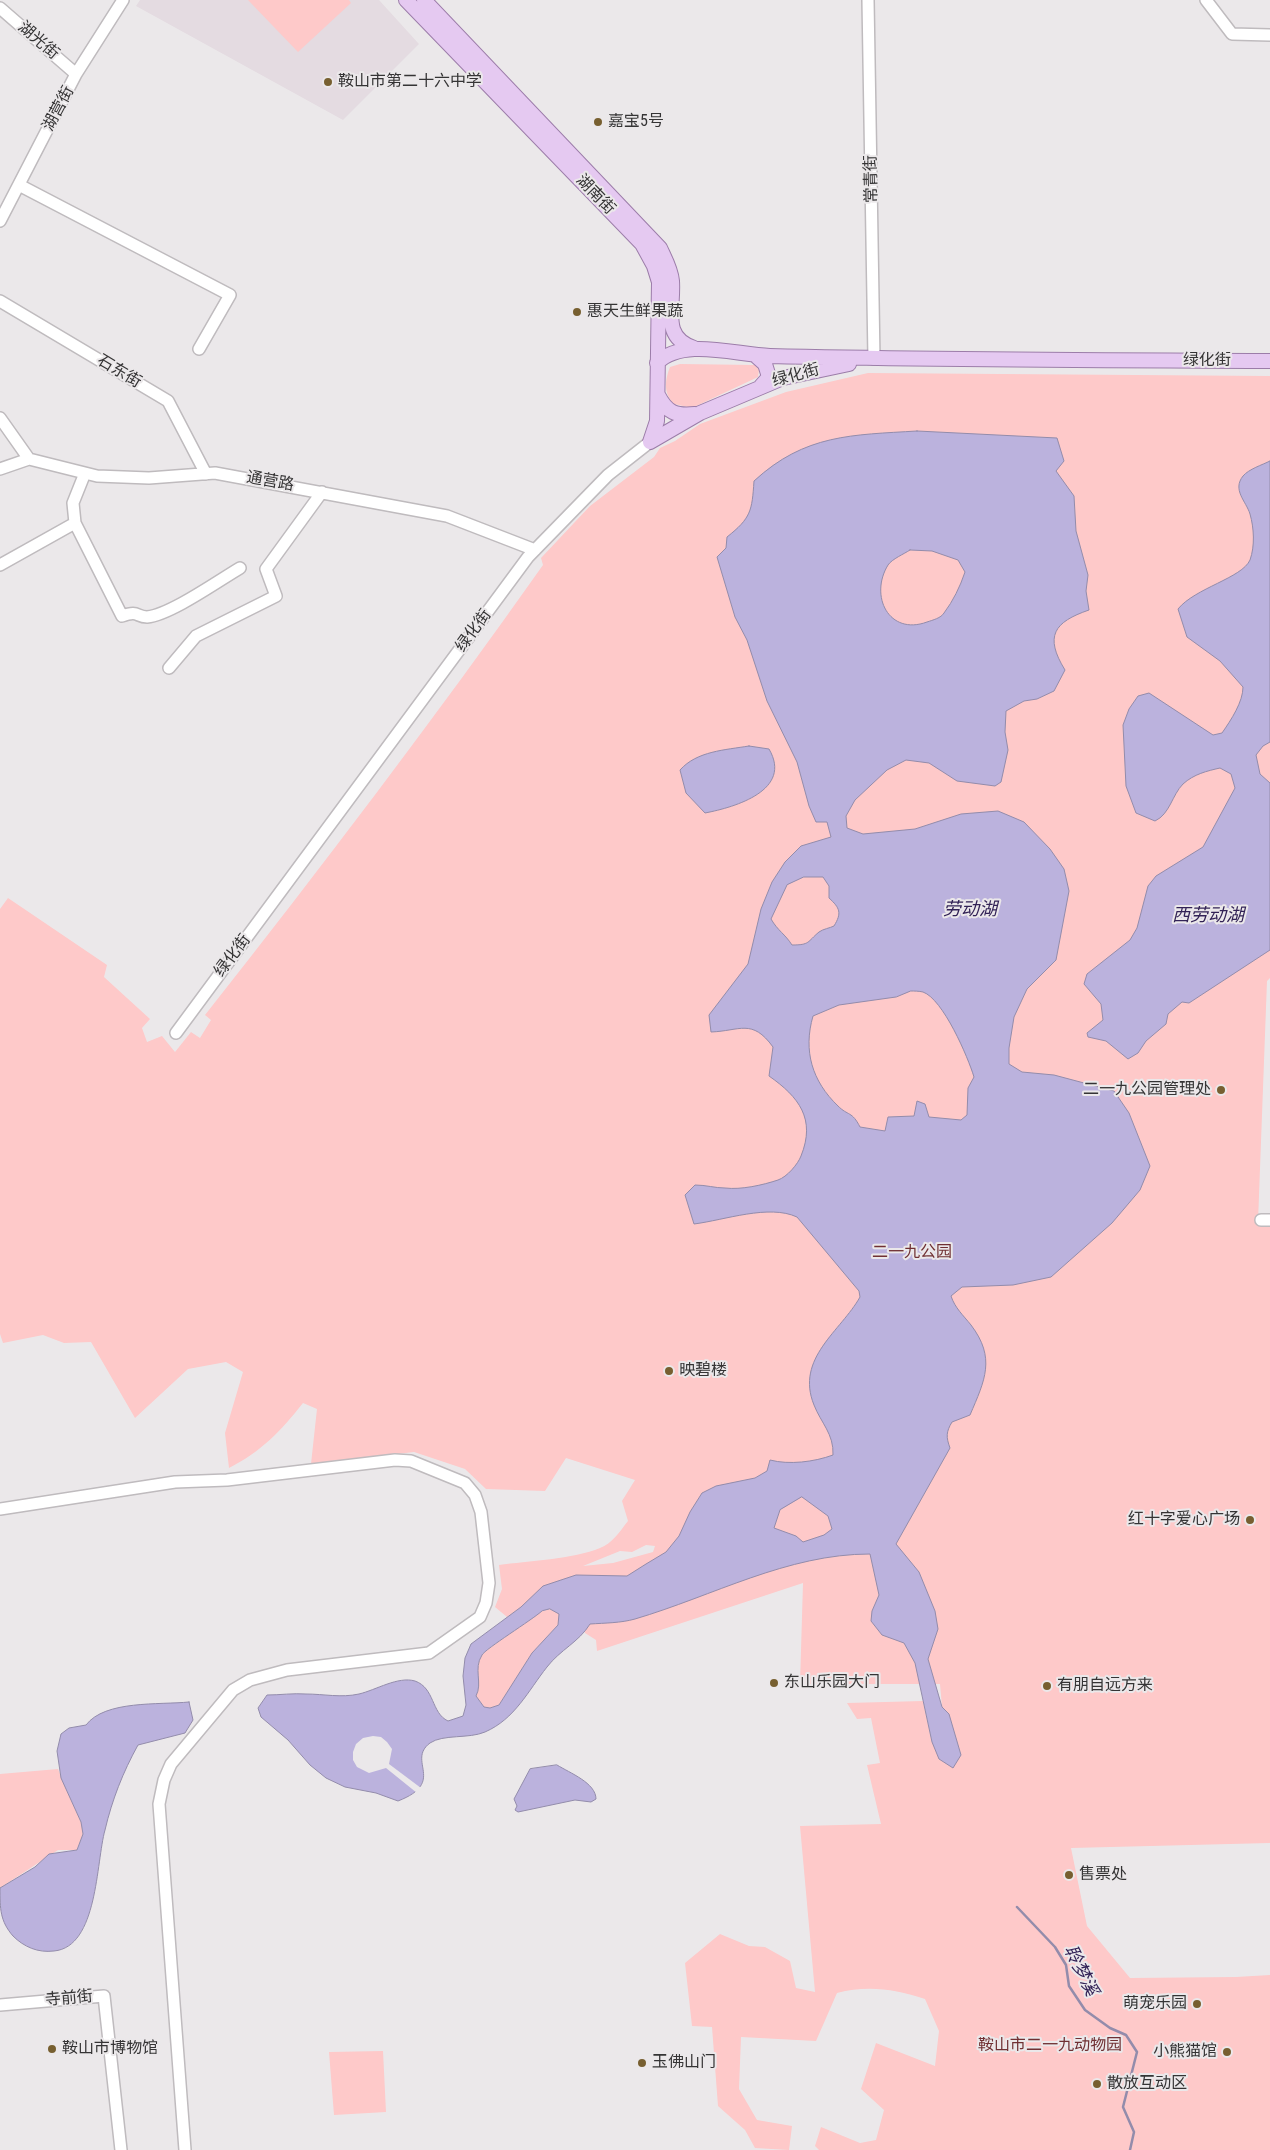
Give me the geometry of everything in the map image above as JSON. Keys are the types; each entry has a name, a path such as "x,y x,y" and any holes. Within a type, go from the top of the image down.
{"main road":[{"name":"湖南街","path":"406,0 642,244 654,266 659,282 658,396 656,421 650,442"},
{"name":"湖南街","path":"430,2 660,248 672,280 672,326 675,335 679,342 697,349"},
{"name":"绿化街","path":"657,363 665,355 672,352 697,349 756,356 874,359 1270,361"},
{"path":"756,356 765,364 769,376 760,387"},
{"name":"绿化街","path":"650,442 700,413 760,387 806,372 874,359"},
{"path":"658,396 664,407 672,413 683,415 700,413"}],"street":[{"name":"湖营街","path":"0,221 76,74 123,0"},
{"name":"常青街","path":"868,0 874,359"},
{"path":"1206,0 1232,34 1270,35"},
{"name":"湖光街","path":"0,8 76,74"},
{"path":"19,185 230,294 200,350"},
{"name":"石东街","path":"0,300 168,401 206,474"},
{"path":"0,418 29,459 0,469"},
{"name":"绿化街","path":"176,1033 535,550 608,475 650,442"},
{"name":"通营路","path":"29,459 97,476 149,478 215,473 322,492 446,516 535,550"},
{"path":"85,473 73,502 74,523 122,616 133,612 146,617 172,608 240,568"},
{"path":"169,668 196,636 276,596 266,569 322,492"},
{"path":"0,565 74,523"},
{"path":"0,1509 175,1482 227,1480 395,1460 411,1461 464,1484 475,1496 482,1512 489,1583 486,1602 480,1617 429,1652 288,1670 250,1680 233,1690 219,1705 172,1764 164,1780 159,1804 185,2150"},
{"name":"寺前街","path":"0,2005 104,1996 121,2150"}],"shaded area":[{"name":"鞍山市第二十六中学","path":"140,0 379,0 419,44 343,120 136,6"}],"green space":[{"path":"248,0 349,0 351,3 298,52"},
{"path":"680,364 755,365 759,370 758,377 692,408 674,404 668,395 666,382 670,367"},
{"name":"二一九公园","path":"868,373 1270,376 1270,978 1267,981 1258,1222 1270,1222 1270,1843 1071,1848 1087,1926 1130,1978 1270,1975 1270,2150 819,2150 815,2146 821,2127 860,2143 876,2140 884,2110 861,2089 876,2043 935,2066 939,2031 925,1999 881,1989 859,1989 837,1993 816,2041 741,2037 739,2089 757,2120 792,2126 789,2150 755,2148 745,2130 718,2106 712,2027 692,2026 685,1963 720,1934 749,1946 765,1947 790,1961 796,1988 815,1992 800,1826 881,1824 867,1765 880,1763 871,1718 857,1719 847,1703 923,1701 932,1742 949,1714 942,1707 940,1684 800,1684 803,1583 597,1651 596,1640 585,1633 561,1580 507,1617 495,1607 502,1589 499,1565 577,1555 608,1544 628,1521 622,1501 635,1480 566,1458 545,1491 486,1489 465,1469 414,1452 311,1464 317,1409 303,1403 261,1448 229,1468 225,1433 243,1372 226,1362 188,1369 135,1418 91,1342 64,1343 43,1335 3,1343 0,1334 0,909 8,898 107,965 104,977 150,1019 142,1028 147,1042 162,1036 175,1052 191,1032 200,1038 211,1020 205,1015 292,904 461,679 543,565 541,558 590,506 654,457 660,448 675,441 700,424 786,392","holes":["646,1545 655,1546 653,1552 613,1563 583,1566 620,1551 632,1552"]},
{"path":"550,1609 560,1614 558,1625 532,1653 499,1705 490,1708 484,1707 476,1696 479,1686 478,1665 482,1655 542,1611"},
{"path":"58,1769 81,1822 83,1834 77,1850 58,1850 0,1888 0,1774"},
{"path":"383,2051 386,2112 334,2115 329,2052"}],"water":[{"name":"劳动湖","path":"917,431 1057,438 1064,461 1056,471 1074,496 1076,531 1088,575 1086,591 1089,610 1060,625 1056,632 1054,639 1055,648 1065,670 1054,691 1037,699 1024,701 1006,711 1005,732 1008,750 1001,782 995,786 957,781 929,763 906,760 887,770 855,800 846,816 847,828 863,834 915,829 961,814 998,811 1024,822 1050,849 1064,869 1069,891 1056,960 1027,989 1014,1017 1009,1048 1009,1064 1022,1072 1054,1075 1114,1091 1129,1113 1150,1166 1140,1190 1112,1223 1051,1277 1013,1285 962,1287 951,1296 957,1308 979,1337 984,1348 986,1369 984,1380 970,1415 952,1422 947,1435 950,1448 896,1544 919,1572 935,1611 938,1629 928,1659 942,1707 949,1714 961,1755 953,1768 939,1759 932,1742 915,1663 904,1643 882,1635 871,1621 872,1611 879,1595 870,1554 839,1556 809,1561 751,1578 635,1619 590,1624 580,1636 552,1661 520,1704 505,1720 479,1734 442,1738 430,1743 424,1750 422,1757 423,1779 420,1786 412,1794 398,1801 376,1793 345,1787 326,1778 310,1765 288,1740 261,1717 258,1708 267,1695 352,1695 401,1680 408,1680 421,1684 426,1689 438,1712 448,1721 463,1716 466,1705 463,1676 465,1658 471,1644 521,1607 543,1586 576,1575 627,1576 666,1552 679,1536 690,1512 702,1493 716,1486 755,1478 767,1471 770,1460 777,1462 802,1462 833,1455 829,1435 814,1405 810,1388 810,1373 815,1359 823,1346 860,1297 859,1291 797,1217 786,1213 760,1212 694,1224 685,1195 695,1185 738,1188 778,1180 792,1170 801,1156 807,1131 805,1120 802,1110 789,1092 769,1076 773,1047 759,1032 752,1029 745,1028 711,1032 709,1015 748,964 761,909 772,882 785,862 801,846 831,837 827,822 816,822 809,806 797,762 767,701 747,640 735,617 717,557 726,548 727,537 746,519 749,513 754,481 792,454 830,440 850,436","holes":["910,550 932,551 958,560 965,572 956,594 943,615 939,618 914,625 902,623 893,618 886,610 882,600 883,577 888,565","804,877 823,877 829,886 829,898 839,911 834,926 821,931 805,944 792,945 771,919 787,885","911,991 923,992 939,1005 954,1030 974,1077 968,1088 967,1115 961,1120 929,1117 925,1104 917,1101 914,1116 888,1117 885,1131 860,1127 852,1116 841,1109 829,1096 816,1076 812,1065 809,1041 813,1016 839,1005 896,997","802,1497 828,1516 832,1529 824,1535 803,1542 796,1536 774,1528 780,1510","550,1609 559,1614 558,1625 532,1653 499,1705 490,1708 484,1707 476,1696 479,1686 479,1660 491,1647 542,1611"]},
{"name":"西劳动湖","path":"1270,461 1270,742 1263,746 1256,755 1260,774 1270,783 1270,950 1189,1003 1182,1002 1168,1014 1166,1024 1146,1041 1138,1053 1128,1059 1106,1041 1088,1037 1087,1033 1103,1020 1101,1004 1084,984 1087,974 1130,940 1137,928 1148,886 1156,876 1203,847 1235,788 1231,774 1220,768 1210,770 1196,775 1183,784 1168,809 1155,821 1136,813 1126,786 1123,725 1129,709 1138,696 1149,693 1213,735 1222,733 1233,717 1241,699 1243,687 1220,661 1187,637 1178,609 1195,595 1238,572 1250,560 1253,543 1252,525 1250,514 1239,491 1240,481 1252,469"},
{"path":"749,746 769,749 774,763 773,775 767,786 758,794 745,801 705,813 686,793 680,770 703,755"},
{"path":"189,1702 193,1720 185,1733 138,1745 118,1786 102,1844 93,1901 79,1935 68,1946 54,1951 37,1950 22,1943 13,1936 3,1920 0,1888 35,1867 49,1854 77,1850 83,1834 81,1822 61,1778 57,1751 61,1734 69,1728 86,1725 106,1711 133,1705"},
{"path":"557,1765 587,1783 595,1793 596,1799 591,1802 575,1800 518,1812 515,1810 517,1806 514,1799 530,1769"}],"pier":[{"path":"381,1737 387,1742 392,1749 389,1764 421,1788 417,1793 386,1768 369,1773 357,1767 353,1760 356,1744 363,1738"}],"waterway":[{"name":"聆梦溪","path":"1017,1907 1055,1947 1066,1965 1069,1986 1085,2010 1110,2028 1126,2035 1137,2052 1123,2107 1134,2132 1130,2150"}],"place":[{"name":"鞍山市第二十六中学","path":"328,82"},
{"name":"嘉宝5号","path":"598,122"},
{"name":"惠天生鲜果蔬","path":"577,312"},
{"name":"二一九公园管理处","path":"1221,1090"},
{"name":"映碧楼","path":"669,1371"},
{"name":"红十字爱心广场","path":"1250,1520"},
{"name":"东山乐园大门","path":"774,1683"},
{"name":"有朋自远方来","path":"1047,1686"},
{"name":"售票处","path":"1069,1875"},
{"name":"萌宠乐园","path":"1197,2004"},
{"name":"鞍山市博物馆","path":"52,2049"},
{"name":"小熊猫馆","path":"1227,2052"},
{"name":"玉佛山门","path":"642,2063"},
{"name":"散放互动区","path":"1097,2084"}],"park label":[{"name":"鞍山市二一九动物园","path":"1050,2046"}]}
